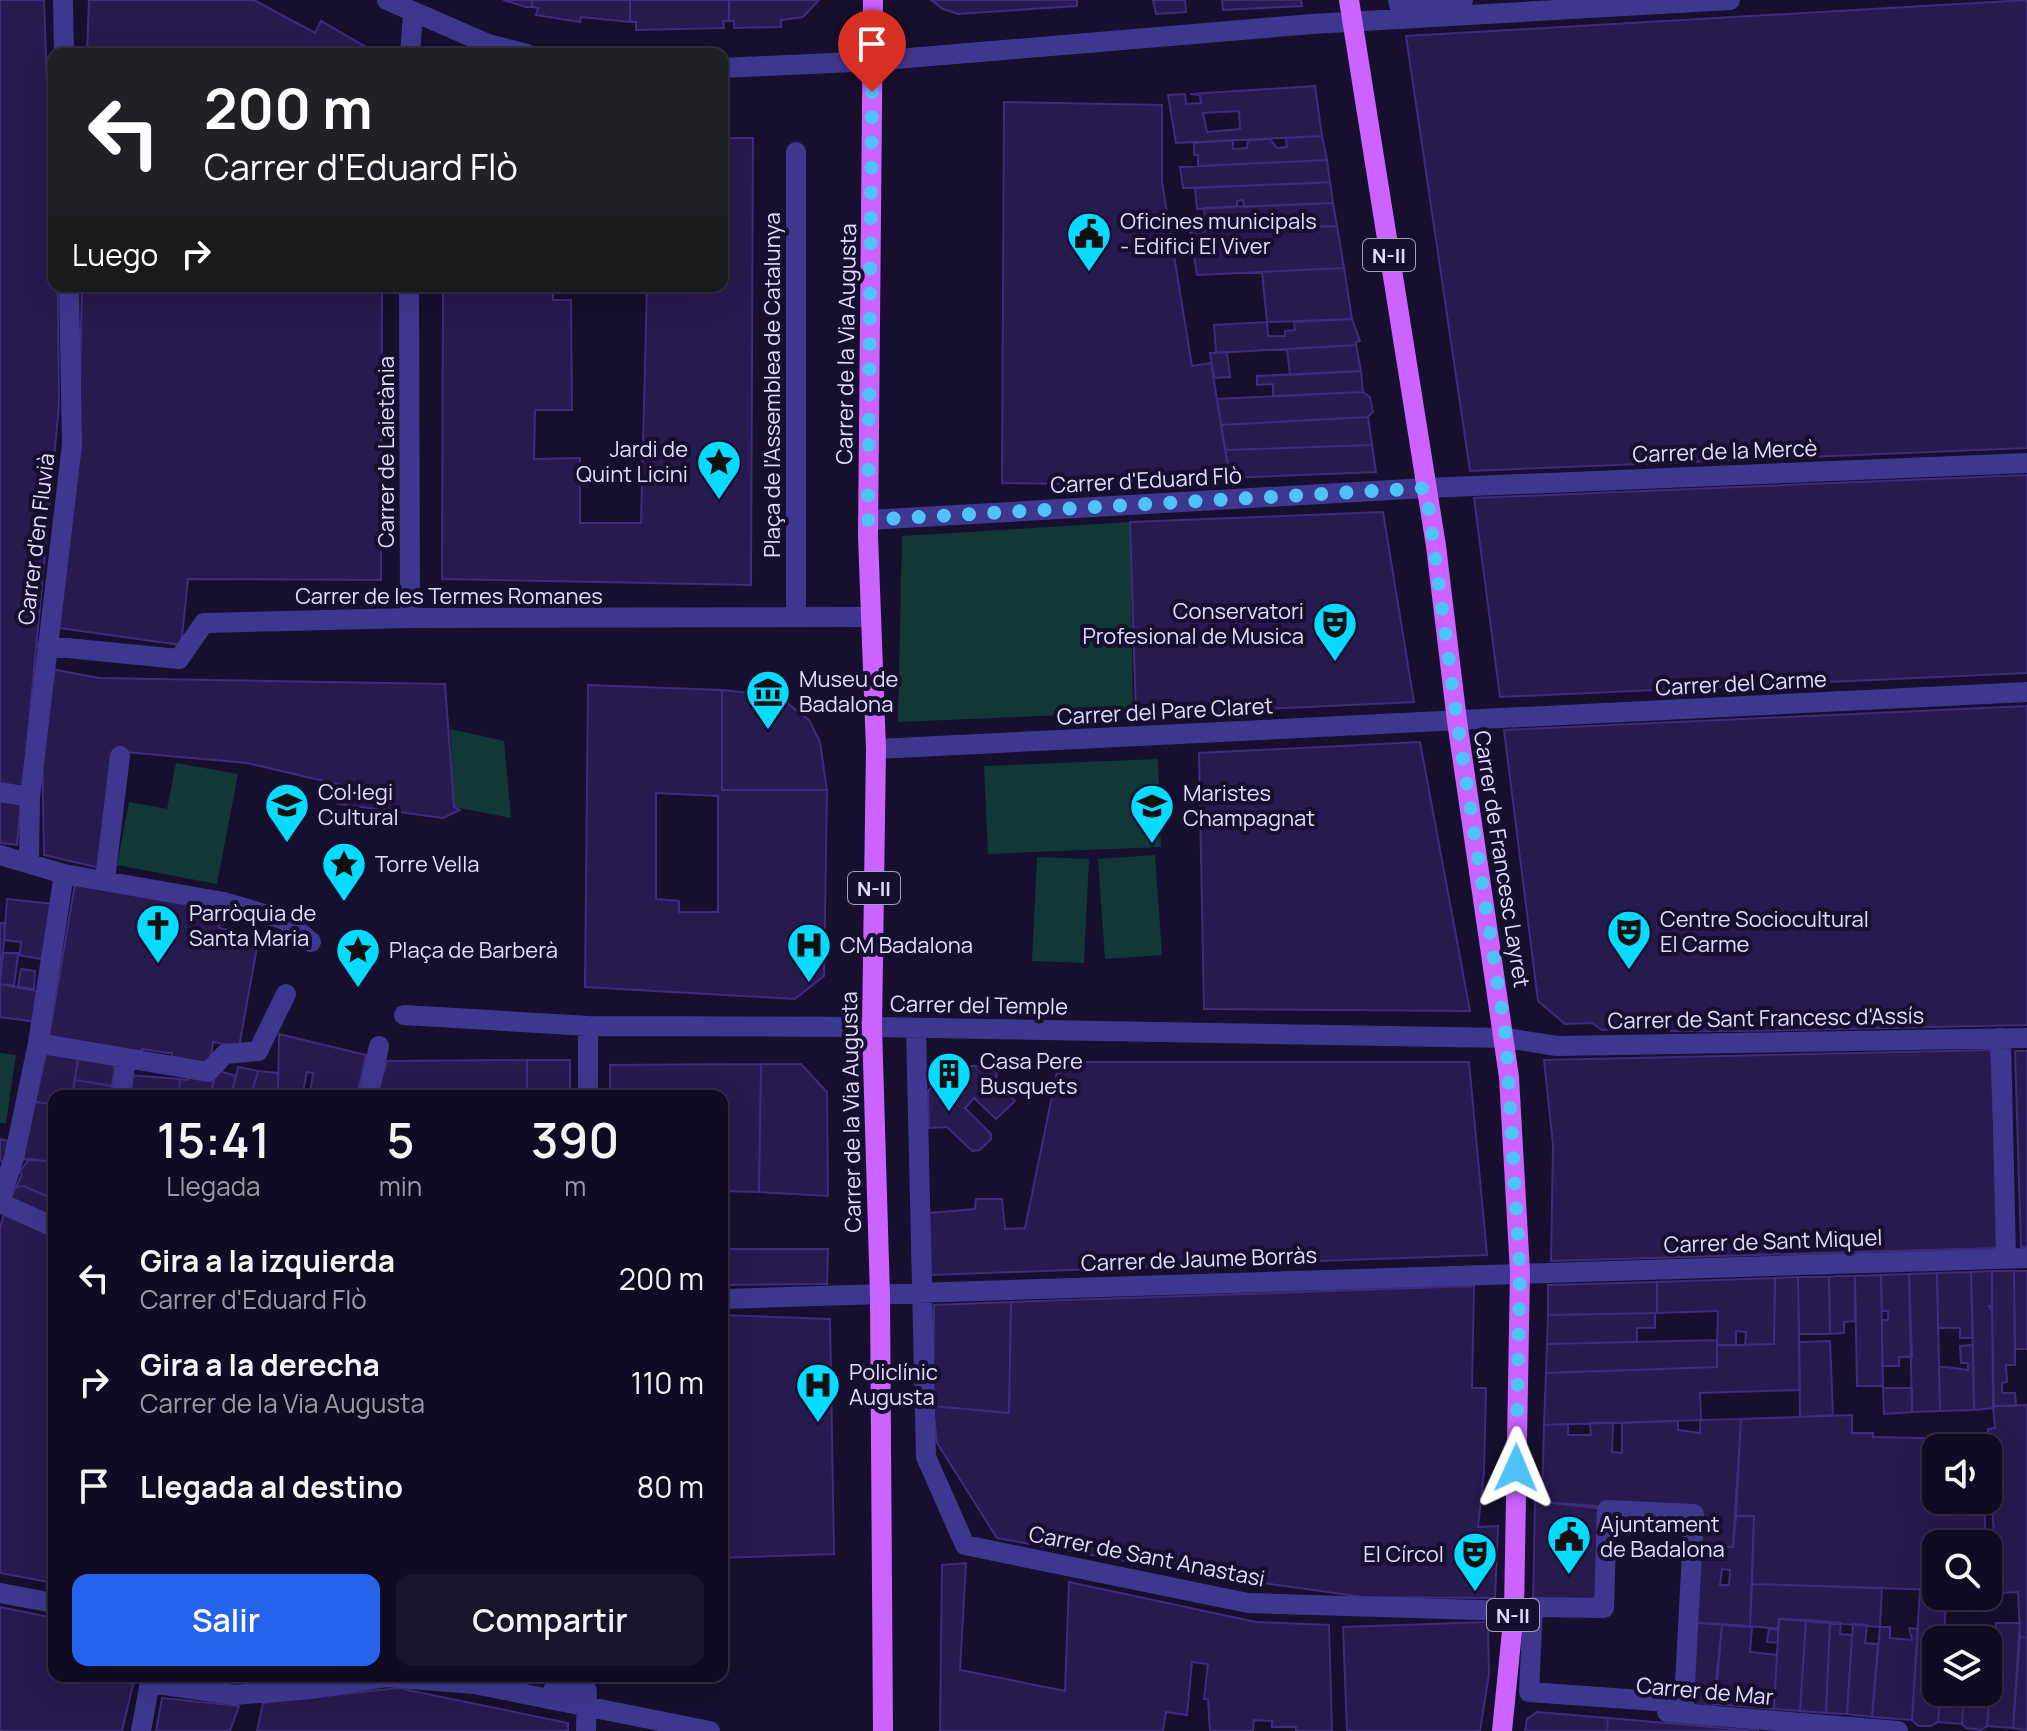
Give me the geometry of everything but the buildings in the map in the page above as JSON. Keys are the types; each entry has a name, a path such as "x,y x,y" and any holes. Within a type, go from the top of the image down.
{"main road":[{"name":"N-II","path":"873,0 873,61"},
{"name":"Carrer de Francesc Layret","path":"1349,0 1426,488 1457,721 1506,1038 1520,1272 1514,1611 1502,1731"},
{"name":"Carrer de la Via Augusta","path":"873,61 868,520 876,749 872,1027 880,1296 883,1731"}],"street":[{"path":"63,0 64,48"},
{"path":"387,0 413,14 504,48"},
{"path":"1398,0 1399,4 1463,0"},
{"path":"728,68 873,61 1352,23 1730,0"},
{"path":"410,48 413,14"},
{"name":"Plaça de l'Assemblea de Catalunya","path":"796,152 796,617"},
{"name":"Carrer d'en Fluvià","path":"29,862 30,797 72,445 69,292"},
{"name":"Carrer de Laietània","path":"409,292 410,618"},
{"name":"Carrer de la Mercè","path":"1426,488 2027,463"},
{"name":"Carrer d'Eduard Flò","path":"868,520 1426,488"},
{"name":"Carrer de les Termes Romanes","path":"47,646 179,659 204,623 410,618 871,617"},
{"name":"Carrer del Carme","path":"1457,721 2027,692"},
{"name":"Carrer del Pare Claret","path":"876,749 1457,721"},
{"path":"105,880 120,756"},
{"path":"0,792 30,797"},
{"path":"0,855 64,874 224,902 285,920 311,942"},
{"path":"48,1224 0,1201 14,1158 38,1043 64,874"},
{"path":"38,1043 208,1072 225,1054 258,1051 286,994"},
{"name":"Carrer del Temple","path":"404,1015 588,1026 872,1027 1506,1038"},
{"path":"588,1026 588,1090"},
{"path":"916,1030 922,1292"},
{"name":"Carrer de Sant Francesc d'Assís","path":"1506,1038 1557,1046 2027,1038"},
{"path":"2001,1038 2006,1258"},
{"path":"369,1090 379,1046"},
{"path":"122,1090 126,1060"},
{"name":"Carrer de Sant Miquel","path":"1520,1272 2027,1258"},
{"name":"Carrer de Jaume Borràs","path":"728,1299 1520,1272"},
{"name":"Carrer de Sant Anastasi","path":"922,1292 926,1457 965,1545 1248,1603 1514,1611"},
{"path":"1607,1510 1694,1514 1684,1703 1529,1692 1533,1607 1604,1608 1607,1510"},
{"path":"0,1593 48,1602"},
{"path":"141,1731 151,1682"},
{"path":"162,1682 234,1695 354,1682"},
{"path":"486,1682 710,1731"},
{"path":"517,1682 574,1691 574,1682"},
{"path":"586,1731 587,1682"},
{"name":"Carrer de Mar","path":"1507,1700 1898,1731"}],"green space":[{"path":"1130,522 1133,712 898,722 902,536"},
{"path":"450,729 504,741 511,818 454,807"},
{"path":"1158,759 1161,847 988,854 984,766"},
{"path":"176,763 238,774 217,884 117,865 129,802 167,809"},
{"path":"1155,855 1162,955 1105,959 1098,859"},
{"path":"1037,857 1089,859 1084,963 1032,961"},
{"path":"0,1053 16,1055 6,1123 0,1123"}],"place":[{"name":"Oficines municipals - Edifici El Viver","path":"1089,273"},
{"name":"Jardi de Quint Licini","path":"719,501"},
{"name":"Conservatori Profesional de Musica","path":"1335,663"},
{"name":"Museu de Badalona","path":"768,731"},
{"name":"Col·legi Cultural","path":"287,844"},
{"name":"Maristes Champagnat","path":"1152,845"},
{"name":"Torre Vella","path":"344,903"},
{"name":"Parròquia de Santa Maria","path":"158,965"},
{"name":"Centre Sociocultural El Carme","path":"1629,971"},
{"name":"CM Badalona","path":"809,984"},
{"name":"Plaça de Barberà","path":"358,989"},
{"name":"Casa Pere Busquets","path":"949,1113"},
{"name":"Policlínic Augusta","path":"818,1424"},
{"name":"Ajuntament de Badalona","path":"1569,1576"},
{"name":"El Círcol","path":"1475,1593"}],"route":[{"path":"872,92 868,520 1426,488 1457,721 1506,1038 1520,1272 1516,1468"}]}
